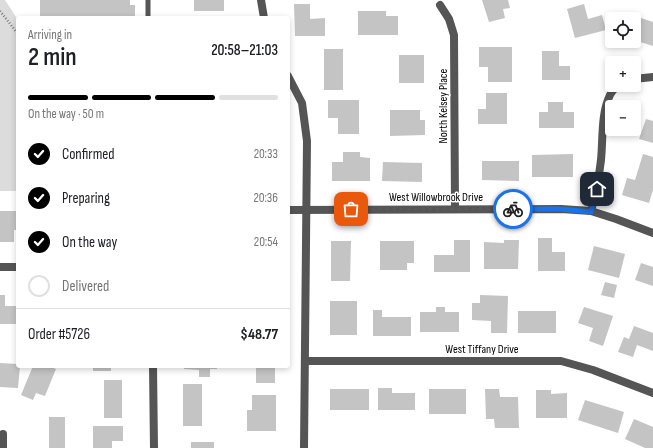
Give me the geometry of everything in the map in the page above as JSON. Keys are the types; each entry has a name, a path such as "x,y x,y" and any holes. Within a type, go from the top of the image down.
{"street":[{"path":"261,0 264,16"},
{"name":"North Kelsey Place","path":"440,5 449,20 454,35 455,209"},
{"path":"641,78 653,77"},
{"path":"290,80 302,103 306,141 304,448"},
{"path":"591,212 597,189 606,107 612,92"},
{"name":"West Willowbrook Drive","path":"290,210 561,209 591,212 616,219 653,233"},
{"path":"0,267 16,267"},
{"name":"West Tiffany Drive","path":"305,361 561,360 593,370 653,393"},
{"path":"154,368 154,448"},
{"path":"3,434 3,448"}],"lane":[{"path":"148,0 148,16"}],"path":[{"path":"0,11 16,31"}],"shaded area":[{"path":"0,0 5,0 16,17 16,191 0,191"}],"building":[{"path":"40,0 130,0 130,5 135,5 135,16 40,16"},
{"path":"194,0 224,0 224,11 194,11"},
{"path":"482,0 508,0 510,8 503,9 505,18 489,22"},
{"path":"294,4 310,4 310,19 325,18 325,36 295,36"},
{"path":"584,4 588,19 602,15 605,30 575,38 567,9"},
{"path":"358,11 386,11 386,16 398,16 398,35 358,35"},
{"path":"641,18 653,22 653,46 641,42"},
{"path":"479,47 512,47 512,82 488,82 488,67 479,67"},
{"path":"324,49 343,49 343,90 324,90"},
{"path":"542,51 559,51 559,66 570,66 570,80 542,80"},
{"path":"399,55 424,55 424,83 399,83"},
{"path":"486,93 507,93 507,124 478,124 478,109 486,109"},
{"path":"328,100 359,100 359,134 338,134 338,118 328,118"},
{"path":"548,102 563,102 563,112 574,112 574,128 539,128 539,112 548,112"},
{"path":"390,110 420,110 420,120 425,120 425,135 390,136"},
{"path":"646,119 653,121 653,143 639,139"},
{"path":"343,152 360,152 360,157 370,158 370,181 332,181 332,162 343,162"},
{"path":"573,154 573,177 532,177 532,155"},
{"path":"643,154 653,157 653,190 649,203 622,195 627,178 635,180"},
{"path":"482,161 519,161 519,181 482,180"},
{"path":"383,162 422,163 422,182 382,181"},
{"path":"0,211 16,211 16,230 14,230 14,242 0,242"},
{"path":"538,238 552,238 552,252 565,252 565,271 538,271"},
{"path":"454,240 470,240 470,272 434,272 434,255 454,255"},
{"path":"504,240 519,240 518,269 484,269 484,242 504,243"},
{"path":"331,241 351,241 350,281 331,281"},
{"path":"380,241 414,241 414,263 407,263 407,270 380,270"},
{"path":"594,246 625,254 619,278 588,270"},
{"path":"641,263 653,267 653,286 635,280"},
{"path":"605,282 617,285 614,298 601,295"},
{"path":"0,295 5,295 5,306 16,306 16,324 0,324"},
{"path":"480,295 508,296 507,333 491,333 491,321 472,320 472,303 480,303"},
{"path":"330,301 357,301 357,335 330,335"},
{"path":"436,307 445,307 445,312 459,312 459,332 420,332 420,312 436,312"},
{"path":"584,307 613,316 603,346 589,341 593,328 578,323"},
{"path":"373,310 382,310 382,317 411,317 411,336 373,336"},
{"path":"518,311 556,311 556,333 518,333"},
{"path":"634,326 653,333 653,351 637,345 633,357 618,352 624,337 629,339"},
{"path":"0,363 16,364 16,368 20,368 18,388 0,387"},
{"path":"32,368 56,369 45,396 36,393 33,400 21,395"},
{"path":"93,368 111,368 111,371 93,371"},
{"path":"217,368 210,369 210,377 199,377 199,370 184,369"},
{"path":"256,368 275,368 275,383 256,383"},
{"path":"104,380 122,380 122,418 104,418"},
{"path":"183,384 202,384 202,426 183,426"},
{"path":"378,388 392,388 392,393 415,393 415,410 378,410"},
{"path":"330,389 369,389 369,410 330,410"},
{"path":"429,389 466,389 466,414 429,414"},
{"path":"485,389 499,389 500,397 518,397 519,428 495,428 494,419 486,419"},
{"path":"536,390 551,390 551,394 567,393 567,418 536,418"},
{"path":"252,395 276,395 276,431 247,431 247,410 252,410"},
{"path":"585,400 624,412 618,433 578,420"},
{"path":"49,417 65,417 65,448 49,448"},
{"path":"634,419 653,427 653,448 645,448 625,439"},
{"path":"93,426 123,426 123,441 112,441 112,448 93,448"},
{"path":"191,442 214,442 214,448 191,448"}],"way so far":[{"path":"351,209 513,209"}],"route":[{"path":"513,209 561,209 591,212 597,189"}]}
